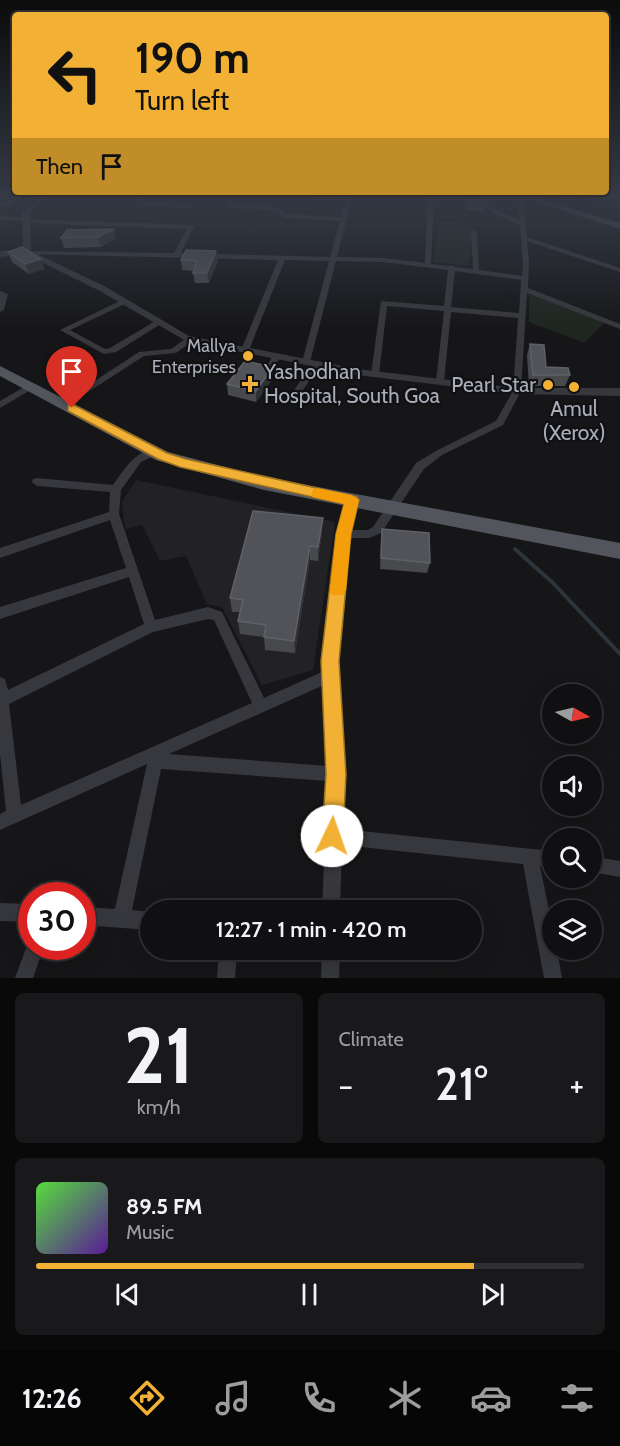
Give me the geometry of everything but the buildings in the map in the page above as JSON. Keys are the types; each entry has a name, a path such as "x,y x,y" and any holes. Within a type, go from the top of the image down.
{"main road":[{"path":"0,359 71,399 182,453 396,504 620,551"},
{"path":"0,370 155,452 184,464 352,500 396,504 620,540"}],"street":[{"path":"27,240 27,252"},
{"path":"177,254 184,240"},
{"path":"297,392 312,363 338,240"},
{"path":"428,265 429,240"},
{"path":"474,240 476,271"},
{"path":"344,534 369,534 377,530 420,466 439,453 500,423 518,391 525,240"},
{"path":"530,240 620,270"},
{"path":"27,252 124,301 191,339 375,374 518,391 620,392"},
{"path":"0,254 27,252 177,254 383,260 525,278"},
{"path":"245,350 282,258"},
{"path":"440,381 445,308 452,267"},
{"path":"524,290 620,327"},
{"path":"0,293 4,294 0,310"},
{"path":"124,301 64,330 104,352 113,350 160,322"},
{"path":"375,374 384,303 523,316"},
{"path":"71,399 142,354 173,351 191,339"},
{"path":"267,372 277,356"},
{"path":"0,405 31,386"},
{"path":"151,627 114,514 116,489 136,460 155,452"},
{"path":"38,482 116,489"},
{"path":"331,900 336,774 331,675 344,534 352,500"},
{"path":"0,553 114,514"},
{"path":"0,613 132,571"},
{"path":"15,815 1,695 151,627 208,613 218,616 261,706"},
{"path":"0,822 156,756 331,675"},
{"path":"156,756 336,774"},
{"path":"122,918 156,756"},
{"path":"332,836 542,858"},
{"path":"530,856 553,978"},
{"path":"602,866 620,868"},
{"path":"0,912 18,913"},
{"path":"96,917 140,920"},
{"path":"24,978 30,960"},
{"path":"226,978 227,960"},
{"path":"330,978 331,960"}],"shaded area":[{"path":"437,240 472,240 469,266 433,262"},
{"path":"529,294 605,322 584,343 529,322"},
{"path":"136,480 335,522 313,670 262,685 222,607 207,604 186,556 160,561 142,525 125,529 122,502"}],"waterway":[{"path":"515,549 553,583 620,654"}],"slow traffic":[{"path":"317,493 352,500 344,534 338,590"}],"place":[{"name":"Mallya Enterprises","path":"248,356"},
{"name":"Yashodhan Hospital, South Goa","path":"250,384"},
{"name":"Pearl Star","path":"548,385"},
{"name":"Amul (Xerox)","path":"574,387"}],"route":[{"path":"72,408 162,456 184,464 352,500 344,534 330,661 336,774 332,836"}]}
